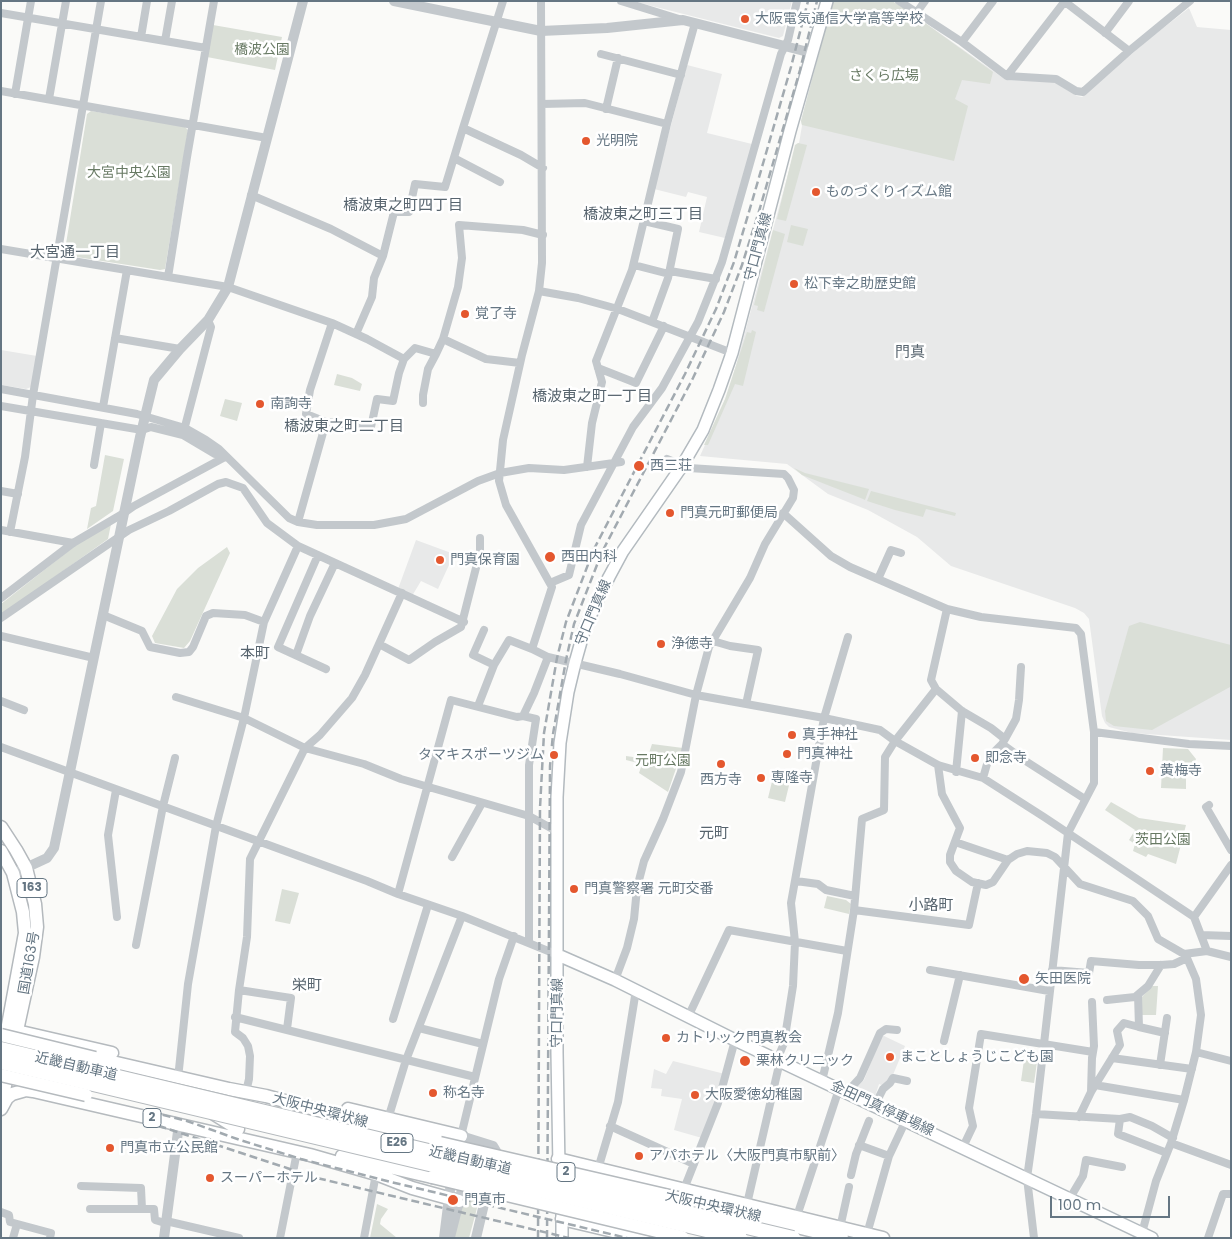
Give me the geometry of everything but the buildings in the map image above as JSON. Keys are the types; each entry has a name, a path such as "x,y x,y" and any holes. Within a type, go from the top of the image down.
{"highway":[{"name":"近畿自動車道","path":"5,1052 740,1238"},
{"name":"近畿自動車道","path":"5,1052 792,1238"}],"main road":[{"name":"守口門真線","path":"562,1238 558,1159 557,797 560,743 568,692 584,632 609,577 623,551 682,466 703,430 719,390 732,353 790,131 827,1"},
{"name":"国道163号","path":"1,827 26,868 33,896 37,926 33,957 24,996 5,1052"},
{"name":"国道163号","path":"1,851 13,873 23,912 25,933 5,1052 1,1104"},
{"name":"金田門真停車場線","path":"558,955 615,980 734,1040 1147,1235"},
{"path":"24,996 28,1025 44,1037 179,1069 200,1075 228,1089"},
{"path":"5,1052 44,1037"},
{"path":"5,1052 189,1086 228,1089"},
{"path":"5,1052 187,1099 202,1106 238,1129"},
{"name":"大阪中央環状線","path":"5,1052 95,1058 266,1096 440,1143 841,1233"},
{"name":"2","path":"5,1052 86,1095 238,1129 684,1237"},
{"name":"2","path":"1,1109 7,1098 12,1094 26,1090 300,1153 364,1161"},
{"path":"266,1096 310,1100 467,1138"},
{"path":"251,1133 300,1153 376,1174 412,1188 454,1199"},
{"path":"558,1159 797,1216 841,1233 867,1234 883,1238"},
{"path":"562,1218 643,1238"}],"street":[{"path":"15,94 31,1"},
{"path":"49,99 66,1"},
{"path":"10,532 101,1"},
{"path":"141,37 147,1"},
{"path":"165,41 172,1"},
{"path":"168,277 214,1"},
{"path":"13,873 47,858 54,848 119,536 154,380 208,320 228,287 304,1"},
{"path":"394,1 412,3 542,31 607,28 683,20"},
{"path":"356,334 372,296 374,278 383,256 394,212 409,212 415,184 445,187 495,21 503,1"},
{"path":"532,648 552,587 506,504 499,480 503,440 520,363 540,291 543,235 541,1"},
{"path":"621,1 683,20 812,53"},
{"path":"550,583 569,575 581,525 618,462 638,419 662,388 698,322 716,280 781,54 788,40 797,1"},
{"path":"899,1 962,42 1007,76 1056,79 1076,91 1083,92 1190,1"},
{"path":"917,12 925,1"},
{"path":"962,42 993,1"},
{"path":"1007,76 1064,1 1129,51"},
{"path":"1105,33 1129,1"},
{"path":"1,13 206,48"},
{"path":"587,467 592,423 602,382 596,361 618,310 634,265 667,124 695,23"},
{"path":"601,54 681,75"},
{"path":"606,109 618,58"},
{"path":"1,91 267,138"},
{"path":"542,104 585,103 667,124"},
{"path":"463,128 521,155 543,168"},
{"path":"454,158 500,182"},
{"path":"252,195 330,229 383,256"},
{"path":"644,221 678,229 669,273 652,322"},
{"path":"423,403 428,369 443,339 458,287 462,258 459,225 523,230 543,235"},
{"path":"1,249 228,287 332,323 404,359"},
{"path":"634,265 669,273 716,280"},
{"path":"103,407 127,270"},
{"path":"540,291 578,298 618,310 732,353"},
{"path":"184,432 211,327 208,320"},
{"path":"332,323 310,390 306,414 326,422 371,426 377,399 393,401 398,373 404,359 415,348 436,354"},
{"path":"598,368 636,383 664,326"},
{"path":"115,338 180,349"},
{"path":"443,339 486,359 520,363"},
{"path":"1,389 145,416 206,440 219,449 280,510 298,522 333,526 374,525 406,519 478,481 500,473 529,468 564,470 618,462"},
{"path":"1,406 142,430 151,427 184,432"},
{"path":"298,522 326,422"},
{"path":"94,465 101,423"},
{"path":"1,598 73,543 134,506 225,457"},
{"path":"615,980 627,948 634,919 637,888 644,861 681,772 696,694 713,641 750,578 765,544 794,498 794,490 784,474 689,468 667,460"},
{"path":"1,618 119,536 218,484 226,482 243,488 267,523 298,546 464,622"},
{"path":"1,490 18,494"},
{"path":"783,513 831,556 850,567 947,609 982,617 1076,628 1081,634 1094,732 1094,782 1068,833 1063,867 1036,1114 1027,1178 1034,1238"},
{"path":"1,530 73,543"},
{"path":"379,644 409,660 461,627 464,622 480,552 480,538"},
{"path":"179,1069 188,984 216,826 244,718 264,622 298,546"},
{"path":"878,579 890,550 901,554"},
{"path":"318,555 278,647 326,668"},
{"path":"296,655 310,616 335,563"},
{"path":"15,587 27,600"},
{"path":"246,1092 249,1079 250,1056 248,1046 243,1038 235,1032 235,1017 246,937 250,859 305,748 320,735 352,698 365,675 402,593"},
{"path":"947,609 932,680 936,689 962,711 990,728 1024,760 1085,799"},
{"path":"103,615 142,631 150,647 180,653 189,652 206,616 213,613 246,615 264,622"},
{"path":"484,630 473,656 494,665"},
{"path":"1,636 94,658"},
{"path":"747,1204 784,1043 792,995 795,942 791,903 824,718 848,637"},
{"path":"478,706 494,665 509,640 532,648 548,657 696,694 880,730 938,766 983,778 1194,917 1207,951"},
{"path":"713,641 730,646 758,650 746,704"},
{"path":"523,716 548,657"},
{"path":"983,778 987,764 1004,741 1016,718 1021,667"},
{"path":"822,1081 838,1013 854,910 862,819 884,810 885,757 895,741 936,689"},
{"path":"176,697 244,718 305,748 364,764 400,779 529,816 558,832"},
{"path":"398,894 450,700 517,717 523,716 536,719 529,765 529,942"},
{"path":"1,701 24,710"},
{"path":"956,772 962,711"},
{"path":"1094,732 1189,744 1231,746"},
{"path":"1,747 462,916 558,955"},
{"path":"136,945 163,806 175,758"},
{"path":"938,766 942,794 960,828 950,855 950,862 956,871 972,882 986,884 993,882 1008,860 1016,854 1027,851 1047,853 1055,857 1080,884 1133,901 1148,916 1158,939 1186,956 1196,979 1201,1015 1196,1052 1172,1140 1156,1182 1147,1235"},
{"path":"116,790 108,834 117,917"},
{"path":"452,857 482,802"},
{"path":"1209,805 1206,807 1231,850"},
{"path":"955,842 1008,860"},
{"path":"1194,917 1228,875 1231,864"},
{"path":"796,881 818,884 826,890 855,896"},
{"path":"854,910 969,925 978,883"},
{"path":"392,1018 415,951 416,940 428,905"},
{"path":"388,1119 406,1060 462,916"},
{"path":"688,1017 729,930 847,951"},
{"path":"1201,935 1231,936"},
{"path":"449,1238 454,1199 450,1186 467,1138 475,1077 498,979 514,936"},
{"path":"1052,970 1090,973 1091,961 1139,965 1174,964 1186,956 1207,951 1231,957"},
{"path":"1107,1000 1135,997 1154,978 1161,965"},
{"path":"930,970 1049,991"},
{"path":"944,1041 960,975"},
{"path":"239,990 291,998 287,1029"},
{"path":"598,1169 618,1102 636,990"},
{"path":"1138,995 1139,1028"},
{"path":"1092,1002 1094,1046 1090,1075 1093,1088"},
{"path":"235,1017 475,1077"},
{"path":"1160,1065 1167,1018"},
{"path":"1079,1117 1093,1088 1120,1045 1117,1031 1124,1023 1139,1028 1165,1032"},
{"path":"419,1028 483,1044"},
{"path":"797,1216 843,1091 860,1078 880,1033 886,1029 897,1030"},
{"path":"963,1147 973,1126 970,1108 981,1034 1093,1052"},
{"path":"684,1189 718,1103 734,1040"},
{"path":"1196,1052 1231,1061"},
{"path":"1112,1058 1192,1069"},
{"path":"875,1106 883,1089 894,1078 907,1082"},
{"path":"1093,1088 1184,1100"},
{"path":"1036,1114 1120,1119 1130,1117 1152,1126 1172,1140 1231,1165"},
{"path":"1120,1119 1118,1134 1167,1153"},
{"path":"867,1234 889,1156 906,1120"},
{"path":"851,1176 859,1145 869,1121"},
{"path":"164,1238 179,1124"},
{"path":"610,1126 694,1164"},
{"path":"467,1138 493,1146 496,1151 476,1238"},
{"path":"859,1145 889,1156"},
{"path":"280,1238 300,1153"},
{"path":"1070,1198 1082,1176 1086,1160 1122,1167"},
{"path":"604,1228 614,1173"},
{"path":"364,1238 376,1174"},
{"path":"81,1186 142,1188 142,1209"},
{"path":"841,1233 849,1187"},
{"path":"1208,1238 1223,1194 1231,1194"},
{"path":"444,1238 454,1199"},
{"path":"90,1209 154,1209 155,1220 239,1238"},
{"path":"1,1212 9,1215 10,1222 51,1233 50,1238"},
{"path":"13,1238 17,1224"}],"shaded area":[{"name":"大阪電気通信大学高等学校","path":"632,1 792,1 783,36 779,38"},
{"path":"833,1 892,1 1006,80 1054,82 1082,97 1149,39 1189,8 1197,27 1231,30 1231,740 1132,733 1109,727 1102,716 1089,619 1084,613 1075,608 951,566 917,537 868,510 828,494 787,464 700,456 729,391 796,145 799,143 801,121"},
{"path":"687,65 722,74 707,133 752,144 725,238 699,232 707,197 688,192 686,197 654,189"},
{"path":"1,350 37,356 31,387 26,389 1,385"},
{"path":"416,540 454,554 438,589 421,581 412,596 398,589"},
{"path":"882,1035 905,1046 890,1082 884,1086 879,1084 873,1102 852,1091 864,1080"},
{"path":"673,1061 725,1074 702,1138 674,1130 682,1099 661,1096 662,1089 651,1088 654,1069 666,1074"}],"green space":[{"name":"さくら広場","path":"833,1 892,1 993,72 990,84 962,80 955,99 968,106 954,161 802,125 801,121"},
{"name":"橋波公園","path":"213,25 282,37 275,70 207,57"},
{"name":"大宮中央公園","path":"91,111 184,126 188,130 165,269 160,270 70,256 65,250 87,114"},
{"path":"798,143 807,145 786,221 777,219 795,145"},
{"path":"791,225 808,229 803,246 787,242"},
{"path":"773,230 785,234 764,312 757,310 758,306 754,305"},
{"path":"752,330 756,332 743,386 735,384 708,445 704,445 725,399 747,332 751,333"},
{"path":"337,374 352,378 362,384 360,391 334,385"},
{"path":"225,399 242,403 237,421 220,416"},
{"path":"105,455 124,459 113,511 87,529 91,508 96,506"},
{"path":"794,468 805,473 869,489 865,500 802,475"},
{"path":"871,491 956,513 955,516 926,509 923,517 895,510 867,501"},
{"path":"111,524 108,539 1,615 1,604 76,545"},
{"path":"227,547 230,553 190,641 184,648 155,643 152,636 177,589 198,568"},
{"path":"1140,622 1231,645 1230,687 1152,730 1114,726 1106,721 1105,711 1129,626"},
{"name":"元町公園","path":"652,744 683,748 668,792 639,773 642,764 626,760 626,756 647,759"},
{"path":"1163,748 1188,749 1196,759 1192,770 1186,770 1186,789 1161,788"},
{"path":"775,769 792,773 785,802 768,798"},
{"name":"茨田公園","path":"1111,802 1139,818 1186,825 1176,864 1148,854 1146,857 1133,851 1135,844 1129,840 1135,830 1105,810"},
{"path":"282,889 299,893 290,924 275,921"},
{"path":"827,896 846,900 851,904 849,914 824,908"},
{"path":"1152,986 1158,986 1156,1015 1141,1015 1141,998"},
{"path":"1024,1060 1037,1062 1034,1083 1021,1081"},
{"path":"476,1148 491,1152 476,1212 469,1238 452,1238"},
{"path":"377,1204 388,1209 380,1224 397,1238 370,1238"}],"railway":[{"path":"538,1238 540,808 544,733 557,658 566,622 594,549 685,374 716,309 734,262 791,67 808,1"},
{"path":"547,1238 550,766 553,734 566,660 574,624 602,552 693,378 724,312 742,265 800,70 817,1"},
{"path":"151,1112 187,1121 301,1159 627,1238"},
{"path":"147,1122 317,1178 569,1238"}],"place":[{"name":"大阪電気通信大学高等学校","path":"745,19"},
{"name":"光明院","path":"586,141"},
{"name":"ものづくりイズム館","path":"816,192"},
{"name":"松下幸之助歴史館","path":"794,284"},
{"name":"覚了寺","path":"465,314"},
{"name":"南詢寺","path":"260,404"},
{"name":"西三荘","path":"639,466"},
{"name":"門真元町郵便局","path":"670,513"},
{"name":"西田内科","path":"550,557"},
{"name":"門真保育園","path":"440,560"},
{"name":"浄徳寺","path":"661,644"},
{"name":"真手神社","path":"792,735"},
{"name":"門真神社","path":"787,754"},
{"name":"タマキスポーツジム","path":"554,755"},
{"name":"即念寺","path":"975,758"},
{"name":"西方寺","path":"721,764"},
{"name":"黄梅寺","path":"1150,771"},
{"name":"専隆寺","path":"761,778"},
{"name":"門真警察署 元町交番","path":"574,889"},
{"name":"矢田医院","path":"1024,979"},
{"name":"カトリック門真教会","path":"666,1038"},
{"name":"まことしょうじこども園","path":"890,1057"},
{"name":"栗林クリニック","path":"745,1061"},
{"name":"称名寺","path":"433,1093"},
{"name":"大阪愛徳幼稚園","path":"695,1095"},
{"name":"門真市立公民館","path":"110,1148"},
{"name":"アパホテル〈大阪門真市駅前〉","path":"639,1156"},
{"name":"スーパーホテル","path":"210,1178"},
{"name":"門真市","path":"453,1200"}],"district":[{"name":"橋波東之町四丁目","path":"403,206"},
{"name":"橋波東之町三丁目","path":"643,215"},
{"name":"大宮通一丁目","path":"75,253"},
{"name":"門真","path":"910,353"},
{"name":"橋波東之町一丁目","path":"592,397"},
{"name":"橋波東之町二丁目","path":"344,427"},
{"name":"本町","path":"255,654"},
{"name":"元町","path":"714,834"},
{"name":"小路町","path":"931,906"},
{"name":"栄町","path":"307,986"}]}
